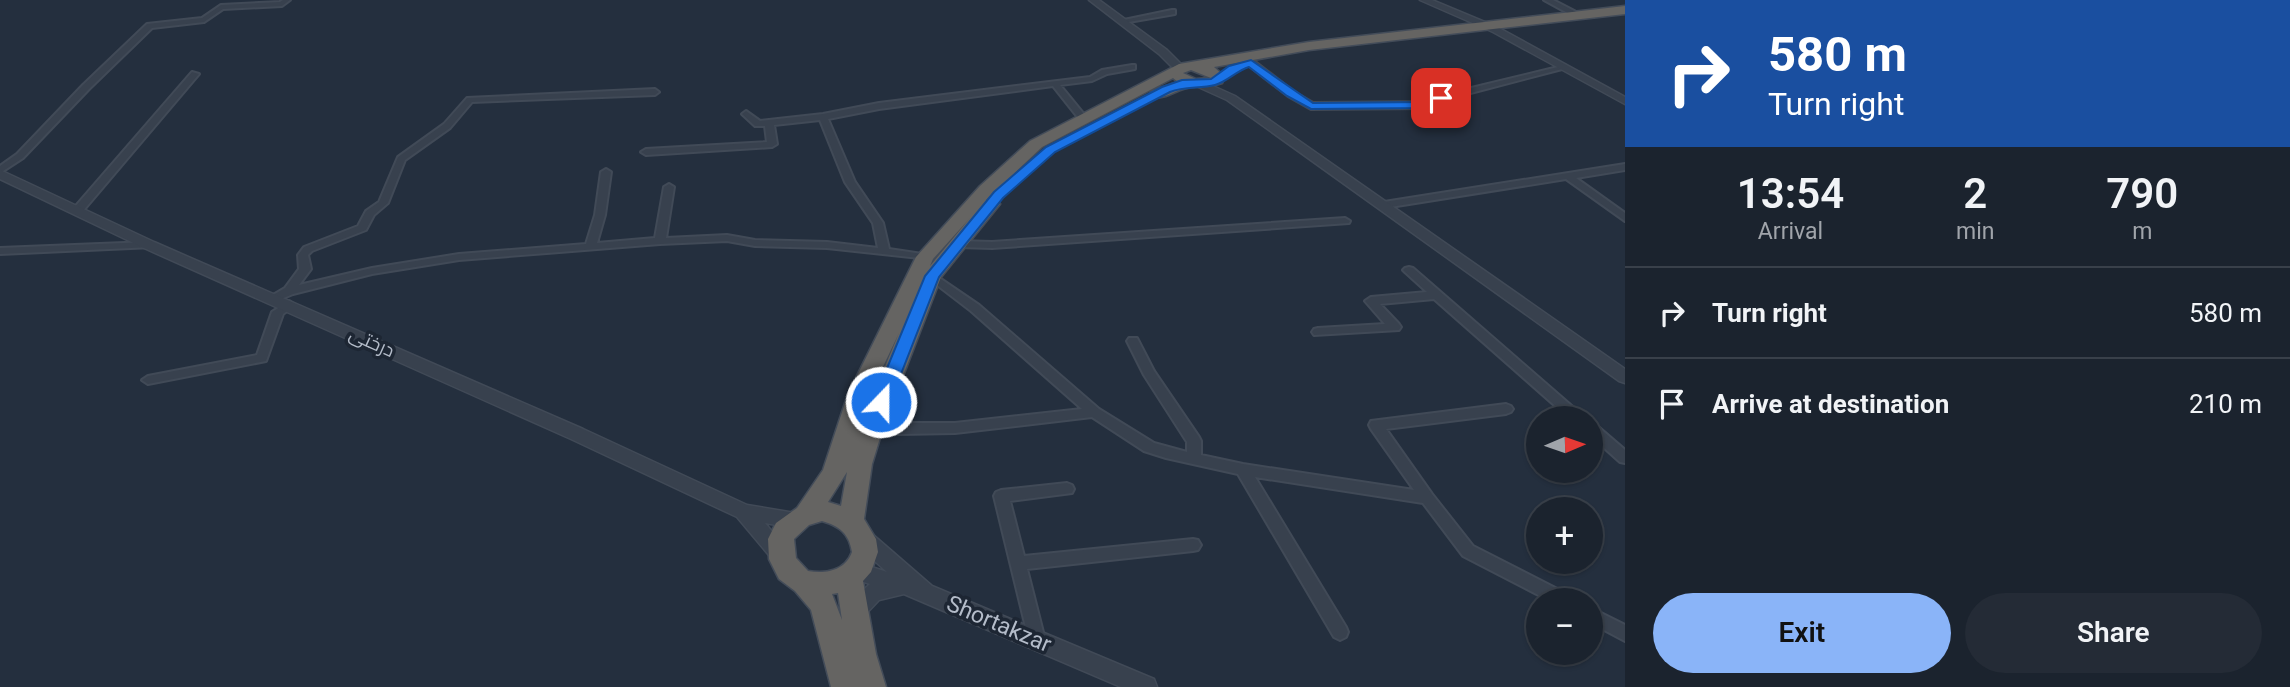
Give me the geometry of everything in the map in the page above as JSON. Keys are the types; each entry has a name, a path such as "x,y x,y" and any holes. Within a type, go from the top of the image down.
{"highway":[{"path":"871,687 860,654 853,574 866,552 858,530 860,464 871,428 932,276 999,195 1051,149 1196,74 1318,51 1625,10"},
{"path":"846,687 823,604 805,583 793,576 780,554 780,542 785,531 801,517 834,473 859,394 925,257 986,190 1036,144 1151,86 1309,46 1625,15"},
{"path":"801,517 830,512 858,530"},
{"path":"805,583 836,582 853,574"}],"street":[{"path":"0,172 20,156 86,86 150,26 204,20 221,7 282,4 287,0"},
{"path":"1093,0 1625,377"},
{"path":"1424,0 1490,28 1625,101"},
{"path":"1547,0 1578,15"},
{"path":"1123,21 1172,12"},
{"path":"1251,64 1301,101 1318,107 1361,104 1427,105 1441,98 1562,68"},
{"path":"746,114 755,123 823,117 878,106 1092,79 1105,72 1132,67"},
{"path":"78,210 195,74"},
{"path":"1054,83 1083,118"},
{"path":"148,380 262,358 284,298 305,269 303,255 308,249 362,228 370,213 383,203 401,159 447,126 470,100 655,92"},
{"path":"823,117 850,182 878,223 884,252"},
{"path":"646,152 772,144 769,123"},
{"path":"1384,205 1625,167"},
{"name":"درختی","path":"0,172 149,245 284,298 744,512"},
{"path":"591,245 600,215 606,172"},
{"path":"1568,176 1625,218"},
{"path":"660,240 669,187"},
{"path":"958,244 992,245 1345,221"},
{"path":"284,298 372,271 446,259 660,240 727,238 755,243 827,245 925,257"},
{"path":"0,251 149,245"},
{"path":"1409,271 1563,406"},
{"path":"932,276 975,308 1094,412 1149,447 1243,470 1427,498"},
{"path":"1318,332 1395,327 1371,301 1437,295"},
{"path":"1133,341 1148,372 1194,441 1194,459"},
{"path":"1506,409 1376,425 1468,551 1540,588"},
{"path":"871,428 915,432 1094,412"},
{"path":"1603,439 1625,458"},
{"path":"1243,470 1340,632"},
{"path":"1038,640 1001,496 1067,489"},
{"path":"744,512 801,517"},
{"path":"744,512 780,554"},
{"name":"Shortakzar","path":"858,530 925,592 1146,687"},
{"path":"1017,563 1193,545"},
{"path":"853,574 925,592"},
{"path":"855,611 873,592 903,586"},
{"path":"1603,621 1625,633"}],"route":[{"path":"881,402 932,276 999,195 1051,149 1166,89 1192,82 1213,82 1233,69 1251,64 1311,106 1427,105 1441,98"}]}
